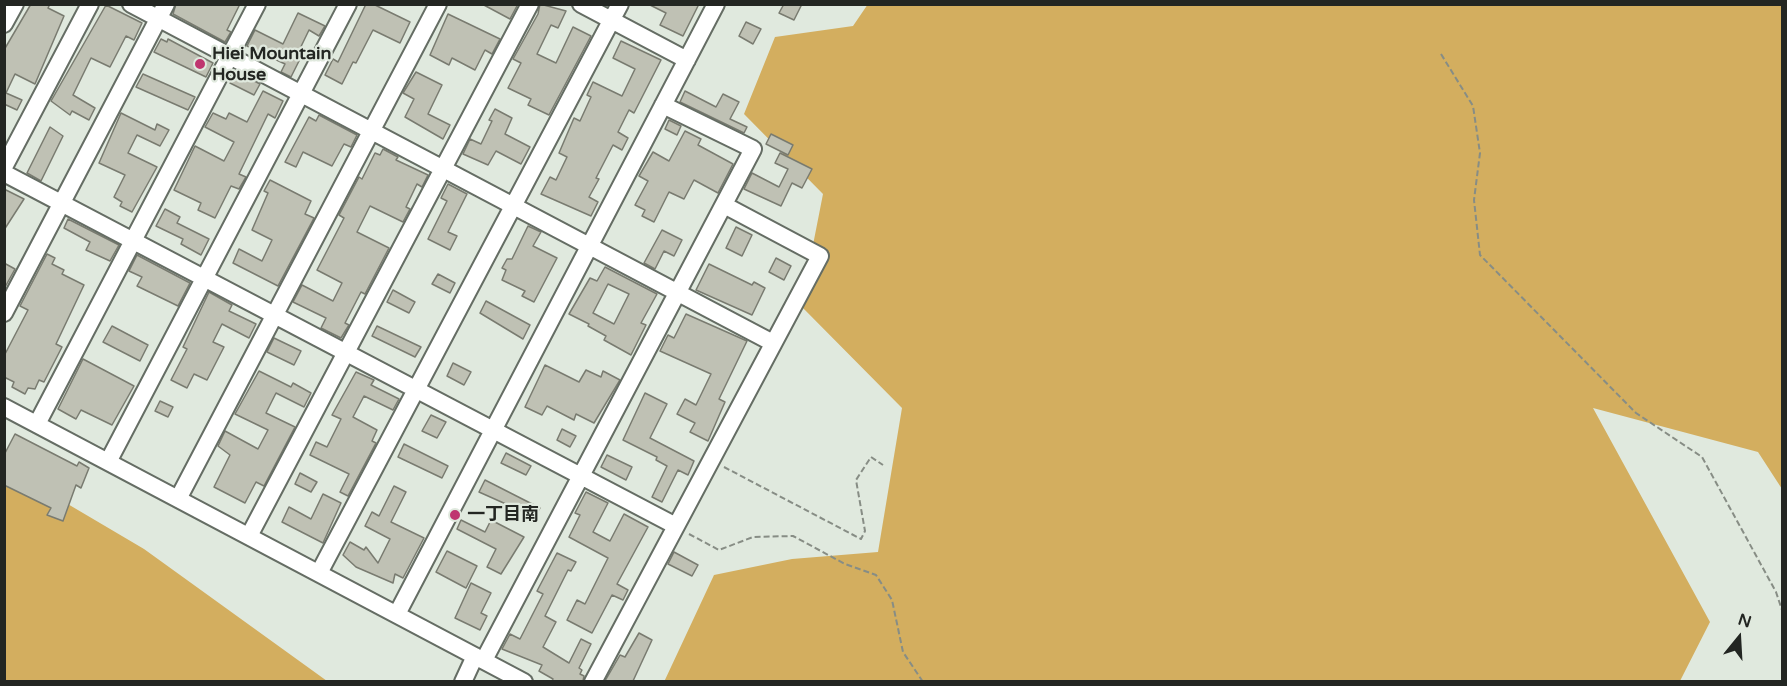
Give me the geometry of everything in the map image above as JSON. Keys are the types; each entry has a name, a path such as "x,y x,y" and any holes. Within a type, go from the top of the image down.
{"street":[{"path":"4,24 15,4"},
{"path":"4,167 90,4"},
{"path":"131,4 162,12 230,56 774,343"},
{"path":"37,424 257,4"},
{"path":"108,462 348,4"},
{"path":"178,499 438,4"},
{"path":"249,536 530,4"},
{"path":"581,4 687,60"},
{"path":"319,573 621,4"},
{"path":"397,614 716,4"},
{"path":"4,313 162,12"},
{"path":"463,681 480,658 581,476 753,149 663,105"},
{"path":"4,173 676,526"},
{"path":"593,681 820,256 724,205"},
{"path":"4,407 524,681"}],"path":[{"path":"1441,54 1473,106 1480,153 1474,200 1480,255 1636,413 1702,457 1776,592 1782,610"},
{"path":"711,460 861,539 865,531 856,480 871,457 883,465"},
{"path":"676,526 719,550 753,537 793,536 845,564 876,575 892,600 903,652 923,681"}],"shaded area":[{"path":"868,4 1782,5 1782,489 1758,452 1593,408 1710,622 1680,681 664,682 714,575 792,559 878,552 902,408 801,306 823,194 744,114 775,37 853,26"},
{"path":"5,467 144,549 327,681 5,682"}],"building":[{"path":"31,4 50,4 48,8 64,16 35,84 15,74 6,93 22,100 17,110 4,104 4,50"},
{"path":"176,4 240,4 227,30 231,32 225,42 173,14"},
{"path":"366,4 373,4 410,22 400,43 373,30 342,84 325,75 333,59 338,62"},
{"path":"482,4 518,4 510,19"},
{"path":"540,4 566,11 558,28 551,25 537,54 556,63 573,27 591,36 549,115 528,105 531,99 508,88 521,63 513,59 538,14"},
{"path":"648,4 699,4 683,36 660,25 666,13"},
{"path":"784,4 802,4 794,20 779,13"},
{"path":"106,5 142,23 134,40 126,36 110,67 91,58 73,95 95,108 89,120 72,111 70,115 51,101"},
{"path":"298,13 325,26 319,36 309,30 295,59 299,61 291,77 281,72 285,64 247,46 255,30 283,44"},
{"path":"448,14 500,39 492,54 485,50 475,70 452,58 449,65 430,55"},
{"path":"746,22 761,29 753,44 739,36"},
{"path":"161,39 167,42 168,39 213,63 206,77 154,52"},
{"path":"621,41 661,60 634,113 629,110 618,132 628,138 622,150 613,145 596,178 599,179 589,197 598,202 591,216 541,194 550,177 556,180 567,157 559,153 574,118 580,121 591,97 587,95 593,82 622,96 635,69 613,58"},
{"path":"236,71 260,84 254,95 230,83"},
{"path":"416,72 442,85 428,114 450,125 443,139 405,117 414,99 403,93"},
{"path":"143,74 195,97 188,110 136,87"},
{"path":"263,91 283,101 275,118 268,114 239,174 246,177 239,189 231,186 215,218 198,210 201,203 174,190 195,146 224,161 234,142 205,127 213,113 226,119 229,113 247,122"},
{"path":"685,91 716,107 723,94 739,102 730,119 747,127 744,133 680,102"},
{"path":"495,109 512,118 505,134 530,147 521,164 496,151 488,165 463,154 470,139 481,144"},
{"path":"121,113 155,130 157,124 169,130 160,146 137,135 128,153 157,167 132,212 120,206 122,202 114,197 125,175 99,163"},
{"path":"319,115 357,135 351,147 344,144 332,166 303,152 296,167 285,162 309,117 316,121"},
{"path":"669,120 681,126 677,135 665,129"},
{"path":"50,127 63,136 41,181 27,173"},
{"path":"685,131 701,139 698,145 733,164 718,193 694,180 684,199 669,192 654,222 642,216 645,210 635,205 648,181 639,176 653,152 669,161"},
{"path":"771,134 793,145 788,155 766,144"},
{"path":"383,149 398,157 396,160 428,175 422,187 417,184 406,207 410,209 403,222 370,206 357,232 389,248 365,294 361,292 345,323 349,325 341,338 321,328 326,318 293,302 302,285 333,301 342,283 317,270 344,218 339,215 359,177 362,179 375,153 380,155"},
{"path":"780,153 812,169 802,188 792,183 781,206 744,189 752,173 779,187 788,169 775,163"},
{"path":"270,180 311,201 305,214 314,218 278,286 233,263 239,249 262,261 272,240 252,230 268,193 264,191"},
{"path":"448,184 467,194 448,232 457,236 450,250 428,239 447,201 441,198"},
{"path":"4,189 24,199 4,230"},
{"path":"165,209 180,217 177,223 209,239 201,255 181,244 183,239 156,226"},
{"path":"68,219 119,245 110,261 86,250 90,242 64,228"},
{"path":"528,226 541,232 533,246 557,258 534,302 522,296 525,291 502,280 506,270 502,268 507,259 512,259"},
{"path":"736,227 752,235 742,256 726,248"},
{"path":"662,230 682,240 674,256 664,251 655,269 644,263"},
{"path":"47,254 55,258 52,264 64,270 62,274 84,285 56,344 62,347 44,382 39,380 35,389 28,388 25,394 12,387 14,382 4,377 4,356 28,310 20,306"},
{"path":"137,255 190,283 178,306 137,286 142,277 129,271"},
{"path":"776,258 791,266 784,280 769,272"},
{"path":"4,263 15,269 4,289"},
{"path":"709,264 752,285 754,282 765,288 752,315 696,290"},
{"path":"605,267 657,294 641,323 646,325 631,355 604,340 606,336 588,326 589,324 569,314 590,278 597,281","holes":["608,284 629,294 614,324 593,313"]},
{"path":"438,274 455,283 450,293 432,284"},
{"path":"393,290 415,302 409,313 387,302"},
{"path":"209,292 232,305 229,311 256,324 249,338 222,324 213,342 224,347 207,380 194,374 187,388 171,380 187,349 183,347"},
{"path":"486,301 530,325 523,339 480,313"},
{"path":"686,314 747,341 719,399 725,402 708,441 690,432 695,423 677,414 685,399 696,405 711,374 660,351 668,335 674,338"},
{"path":"112,326 148,345 140,361 103,342"},
{"path":"377,326 421,347 415,357 372,336"},
{"path":"274,338 301,351 294,365 267,352"},
{"path":"83,359 134,386 112,425 81,410 76,419 58,409"},
{"path":"453,363 471,372 464,385 447,376"},
{"path":"545,365 579,382 586,370 601,377 603,371 620,380 594,423 576,414 574,420 547,406 542,415 525,407"},
{"path":"259,371 291,387 293,383 311,393 304,407 276,393 266,413 295,427 264,486 256,482 245,503 214,487 230,455 218,446 225,431 258,449 268,430 235,414"},
{"path":"356,372 374,380 371,385 399,399 393,410 364,396 353,417 377,430 372,441 376,443 348,496 340,492 349,474 310,455 316,442 327,447 341,419 332,415"},
{"path":"645,393 667,404 650,438 694,461 688,475 678,470 662,502 652,497 667,466 656,460 657,457 623,440"},
{"path":"160,401 173,407 168,417 155,411"},
{"path":"431,415 446,422 437,438 422,431"},
{"path":"562,429 576,436 570,447 557,440"},
{"path":"15,434 77,466 79,462 89,468 81,488 76,485 63,521 47,515 51,508 4,485 4,455"},
{"path":"404,444 448,466 442,478 398,457"},
{"path":"506,453 531,466 526,475 501,463"},
{"path":"607,455 632,467 626,480 601,467"},
{"path":"300,473 317,482 311,492 295,484"},
{"path":"485,480 540,508 535,517 479,492"},
{"path":"394,486 406,492 391,522 424,538 403,578 395,574 393,583 356,567 343,555 350,542 364,550 366,547 378,563 390,539 365,526 372,512 379,516"},
{"path":"586,492 608,503 593,532 610,541 624,514 648,527 617,584 628,590 623,600 612,595 592,633 567,620 577,600 585,604 608,558 569,537 580,515 575,513"},
{"path":"323,494 341,503 323,543 282,522 289,507 311,519"},
{"path":"461,520 485,532 491,520 524,537 501,574 487,567 496,549 457,529"},
{"path":"447,551 477,566 466,588 436,572"},
{"path":"674,552 698,565 692,576 668,564"},
{"path":"557,553 576,562 571,571 568,570 545,616 556,622 543,647 569,663 581,639 591,644 579,668 582,670 580,674 584,676 583,681 552,681 553,679 539,671 542,665 502,649 510,634 520,639 543,594 537,591"},
{"path":"471,583 491,593 481,613 487,616 480,630 455,618"},
{"path":"639,633 652,640 633,681 605,681 620,655 625,657"}],"place":[{"name":"Hiei Mountain House","path":"200,64"},
{"name":"一丁目南","path":"455,515"}]}
